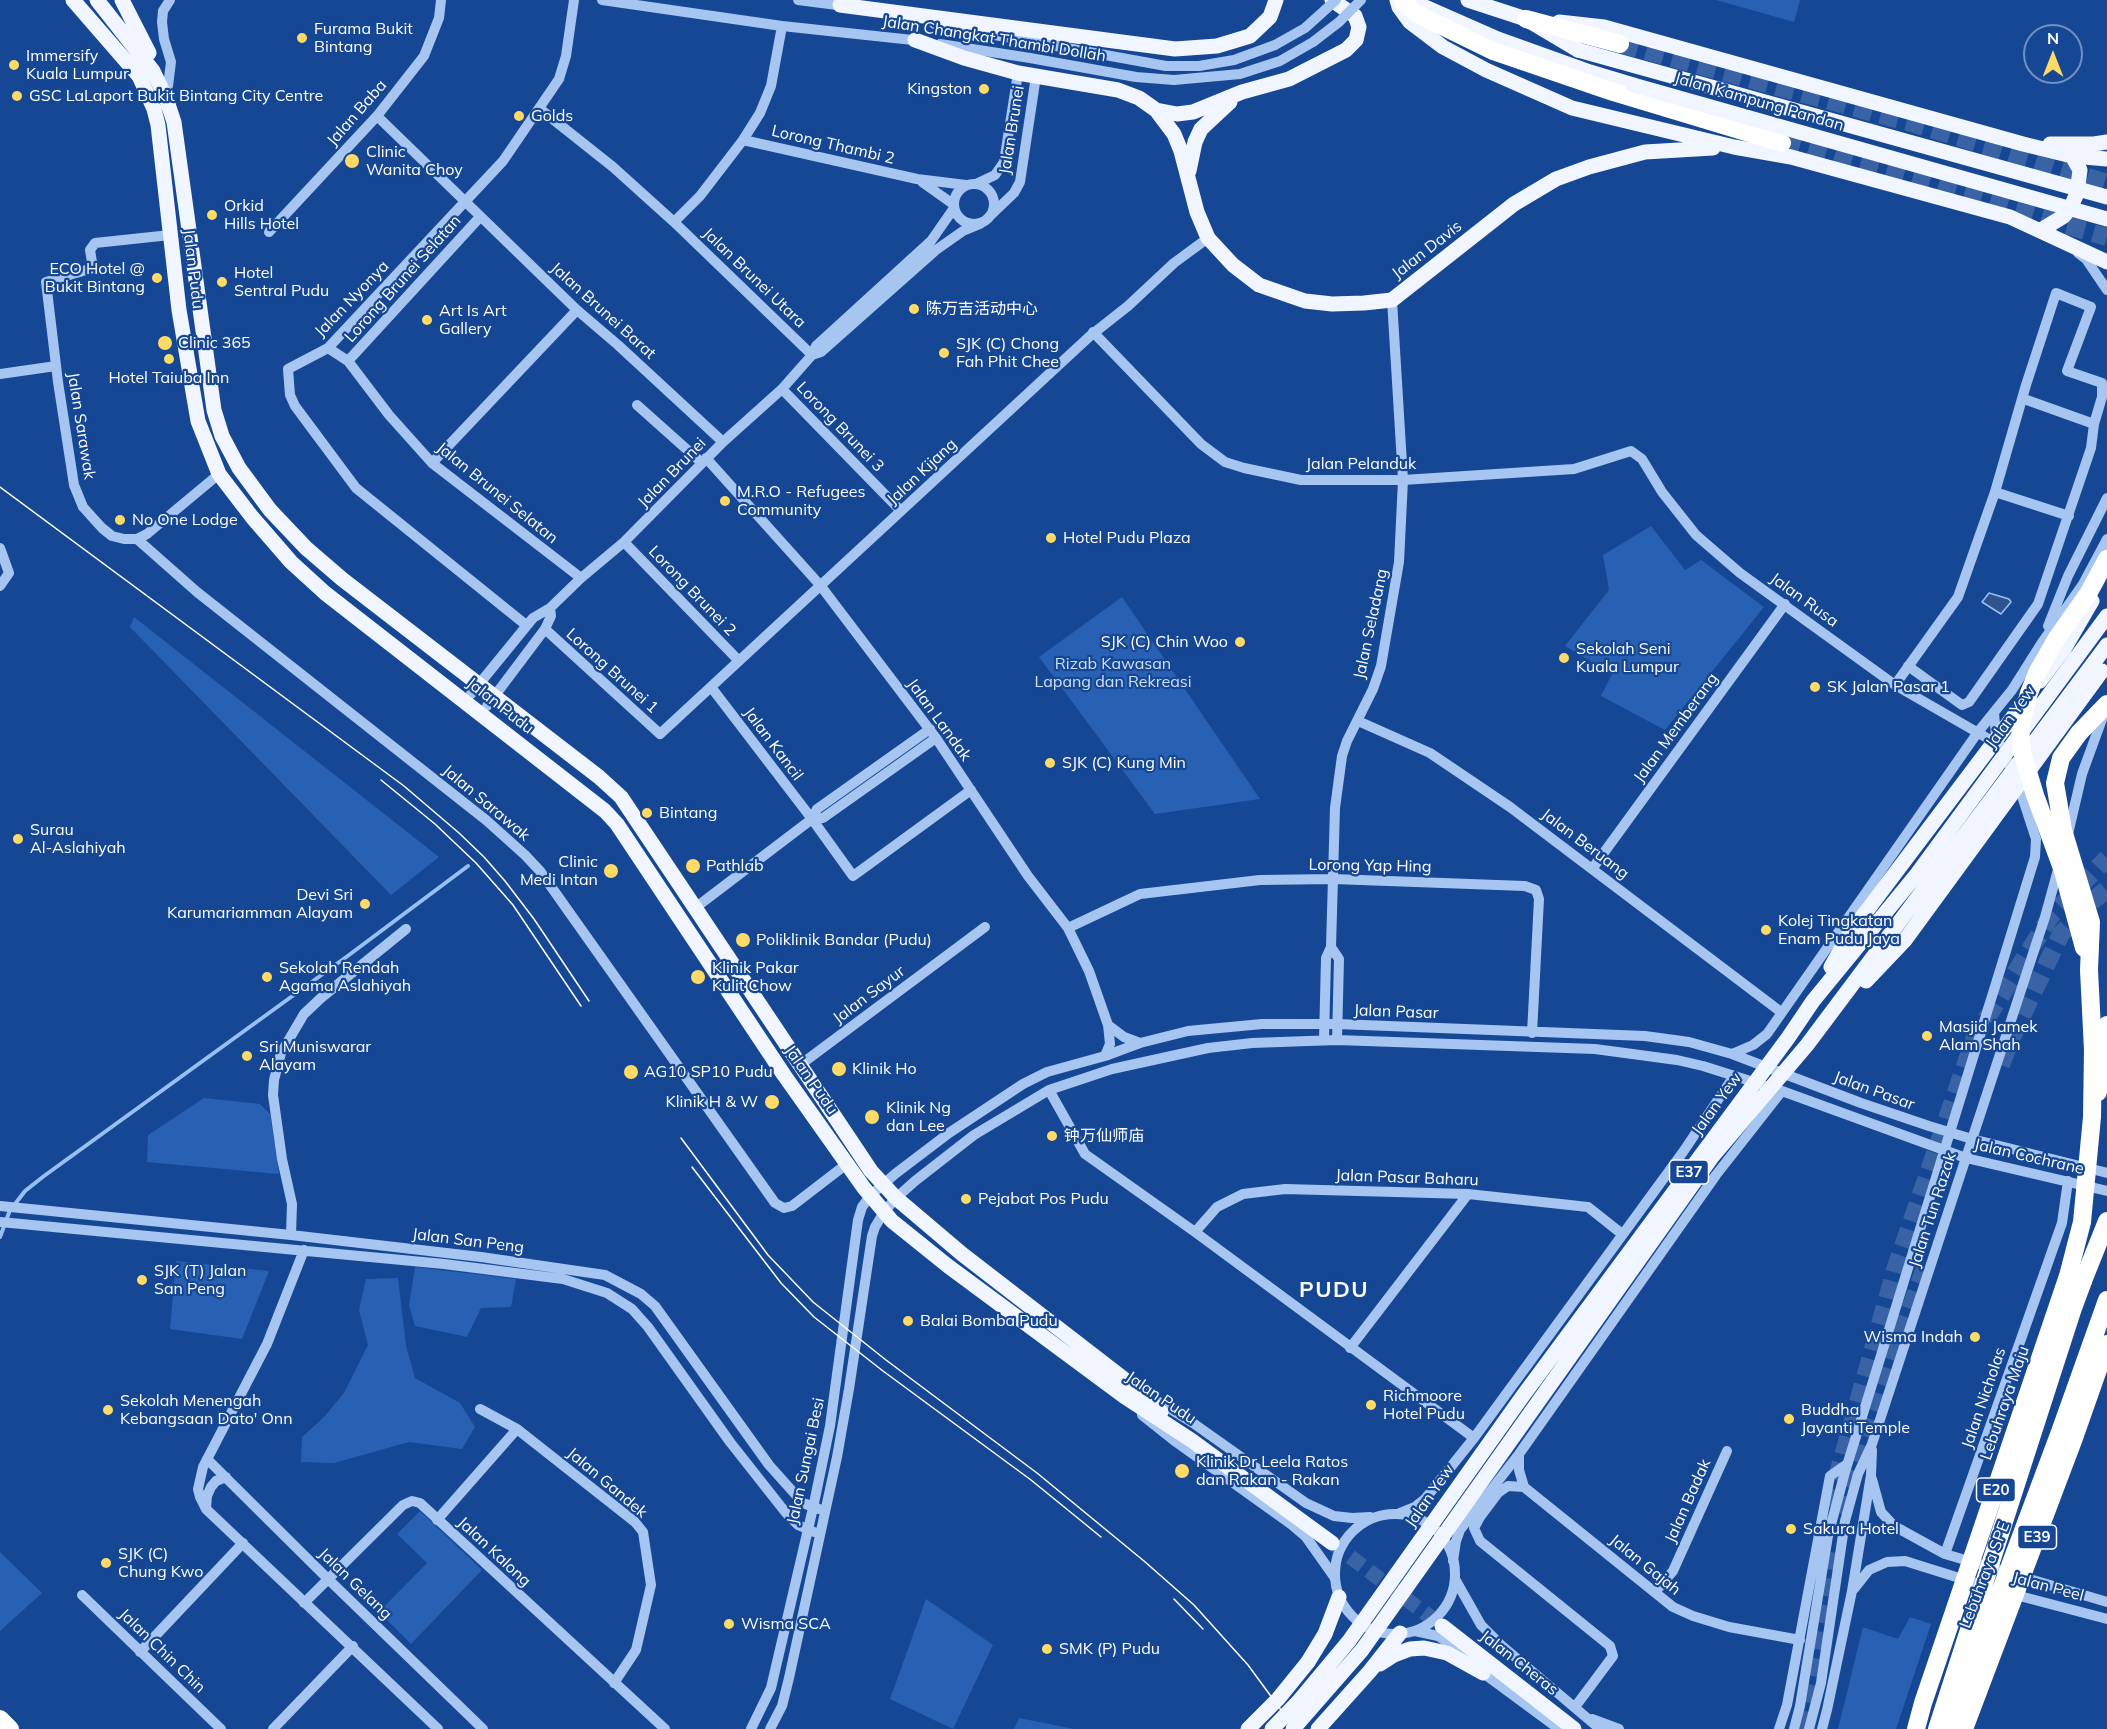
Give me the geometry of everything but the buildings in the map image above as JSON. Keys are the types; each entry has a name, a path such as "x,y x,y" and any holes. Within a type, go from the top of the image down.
{"highway":[{"path":"1402,0 1415,13 1493,51 1613,92 1782,143"},
{"path":"1526,19 1620,44"},
{"path":"2089,970 2063,871 2035,795 2019,737 2022,717 2037,673 2107,560"},
{"path":"2092,1117 2093,1050 2089,970 2091,922 2063,830 2055,783 2061,758 2079,733 2107,705"},
{"path":"2092,1117 2100,1082 2107,1025"},
{"name":"Lebuhraya Maju","path":"1916,1729 2073,1259 2082,1222 2092,1117"},
{"name":"Lebuhraya Maju","path":"1937,1729 2073,1308 2107,1221"},
{"name":"Lebuhraya SPE","path":"1949,1729 2107,1300"},
{"name":"E39","path":"1964,1729 2107,1344"},
{"path":"0,1719 10,1729"}],"main road":[{"name":"Jalan Pudu","path":"73,0 140,76 148,91 158,125 179,310 198,421 219,474 291,562 325,593 591,798 617,824 784,1075 870,1196 884,1212 902,1230 948,1266 1129,1391"},
{"name":"Jalan Pudu","path":"97,0 153,72 166,98 174,122 214,410 229,450 239,468 270,510 306,548 475,690 599,777 621,797 867,1166 896,1198 1191,1440 1332,1542"},
{"path":"122,0 168,86 174,122"},
{"path":"840,5 1175,49 1217,46 1250,36 1270,17 1276,0"},
{"path":"915,40 964,58 1018,73 1118,90 1139,98 1156,110 1177,114 1193,112 1242,92 1289,79 1346,50 1356,40 1359,27 1355,16 1334,0"},
{"path":"1397,0 1399,7 1410,22 1443,47 1497,75 1572,108 1734,147 1813,163 2010,217 2107,261"},
{"name":"Jalan Kampung Pandan","path":"1409,0 1498,39 1590,72 2107,219"},
{"name":"Jalan Kampung Pandan","path":"1468,0 1526,19 1578,50 2107,197"},
{"path":"1526,19 1588,24 1650,39 2023,144 2072,156 2107,159"},
{"path":"1187,179 1195,142 1202,129 1211,118 1242,92"},
{"name":"Jalan Davis","path":"1156,110 1174,134 1181,151 1197,212 1208,238 1233,265 1258,285 1305,301 1332,304 1392,300 1514,204 1556,179 1589,167 1645,152 1734,147"},
{"path":"2023,144 2107,142"},
{"path":"2041,230 2064,216 2078,193 2080,170 2072,156"},
{"path":"1813,1001 1850,933 2064,650 2107,576"},
{"name":"Jalan Yew","path":"1272,1729 1349,1641 1522,1397 1813,1001 1917,874 2107,616"},
{"path":"372,630 414,649 475,690"},
{"name":"Jalan Yew","path":"1293,1729 1362,1650 1712,1157 1807,1045 2107,645"},
{"path":"1807,1045 1905,940 2105,668"},
{"path":"491,702 585,783 591,798"},
{"path":"948,1266 962,1254"},
{"path":"1248,1729 1278,1699 1308,1662 1325,1634 1339,1597"},
{"name":"Jalan Cheras","path":"1442,1626 1574,1729"},
{"path":"1318,1729 1342,1700 1408,1632"},
{"path":"1370,1671 1394,1655 1410,1649 1424,1648 1447,1653 1483,1673"}],"street":[{"path":"168,86 171,62 162,22 163,11 170,0"},
{"name":"Jalan Baba","path":"269,232 377,116 424,56 439,18 441,0"},
{"name":"Jalan Nyonya","path":"526,625 356,488 295,406 290,395 288,369 328,348 503,161 558,79 566,56 574,0"},
{"name":"Jalan Changkat Thambi Dollah","path":"602,0 782,26 915,40 1136,77 1174,80 1240,74 1280,61 1313,42 1339,22 1361,0"},
{"name":"Jalan Changkat Thambi Dollah","path":"798,0 840,5 921,22 1154,64 1178,66 1199,66 1234,60 1275,45 1305,28 1334,0"},
{"path":"674,222 700,196 743,140 760,113 769,93 782,26"},
{"name":"Jalan Brunei","path":"971,184 995,175 1004,162 1018,73"},
{"name":"Jalan Brunei","path":"992,215 1014,193 1020,182 1035,76"},
{"name":"Jalan Brunei Utara","path":"540,109 613,167 674,222 812,355"},
{"name":"Jalan Brunei Barat","path":"377,116 577,310 723,442"},
{"name":"Lorong Thambi 2","path":"743,140 918,179 971,184"},
{"name":"Lorong Thambi 2","path":"918,179 936,190 953,206"},
{"path":"971,184 989,189 993,195 992,215 980,224 961,220 953,206 957,193 971,184"},
{"name":"Jalan Brunei","path":"931,248 953,206"},
{"name":"Lorong Brunei Selatan","path":"348,361 480,217"},
{"name":"Jalan Brunei","path":"475,690 526,625 550,608 624,542 723,442 782,389 812,355 816,346 931,248 980,224"},
{"name":"Jalan Sarawak","path":"170,235 95,243 90,250 93,268 46,282 74,484 82,507 112,536 124,539 137,538 203,597 486,820 540,871 775,1203 784,1208 792,1206 848,1163"},
{"name":"Jalan Kijang","path":"660,734 1091,334 1128,306 1174,263 1208,238"},
{"path":"2063,240 2086,259 2107,290"},
{"path":"1895,685 1908,666 1958,597 1995,492 2056,293 2091,306 2067,371 2102,383 2102,398 2094,424 2091,448 2038,604 1969,702 1962,705 1908,666"},
{"name":"Jalan Seladang","path":"1324,1040 1326,958 1331,947 1335,808 1342,756 1373,689 1381,666 1399,562 1403,480 1392,300"},
{"path":"432,463 577,310"},
{"name":"Jalan Pelanduk","path":"1091,334 1117,356 1117,359 1201,444 1225,462 1301,480 1403,480 1574,469 1631,451 1642,459"},
{"name":"Jalan Brunei Selatan","path":"328,348 348,361 389,415 432,463 581,578"},
{"path":"0,374 56,366"},
{"name":"Lorong Brunei 3","path":"782,389 902,511"},
{"path":"2024,399 2094,424"},
{"name":"Jalan Landak","path":"637,405 704,461 820,585 933,734 1028,876 1068,928 1089,971 1108,1025 1110,1044 1105,1056"},
{"name":"Jalan Rusa","path":"1642,459 1662,492 1696,535 1740,573 1895,685 1978,732"},
{"path":"137,538 147,534 219,474"},
{"path":"1995,492 2069,516"},
{"path":"2043,641 2068,576 2107,498"},
{"path":"1732,1054 1753,1045 1767,1034 1978,732 2012,690 2083,584 2107,539"},
{"name":"Lorong Brunei 2","path":"624,542 739,661"},
{"path":"0,548 9,573 0,585"},
{"name":"Jalan Memberang","path":"1592,869 1785,604"},
{"path":"491,702 545,629 551,616 550,608"},
{"name":"Lorong Brunei 1","path":"545,629 660,734"},
{"name":"Jalan Kancil","path":"711,687 853,876 971,789"},
{"name":"Jalan Tun Razak","path":"1809,1729 1821,1683 1845,1521 1858,1474 1872,1444 2045,917 2082,774 2107,705"},
{"name":"Jalan Tun Razak","path":"1794,1729 1802,1695 1828,1536 1846,1468 2037,849 2028,809 1994,730 1994,712"},
{"name":"Jalan Beruang","path":"1358,721 1430,753 1510,807 1781,1012"},
{"path":"1978,732 2001,746"},
{"path":"695,908 812,819 823,818 933,734"},
{"name":"Lorong Yap Hing","path":"1068,928 1114,904 1140,894 1260,880 1333,879 1522,885 1536,890 1539,899 1532,1033"},
{"name":"Jalan Sayur","path":"800,1065 985,927"},
{"path":"291,1235 292,1204 282,1159 273,1095 274,1080 281,1053 304,1014 406,929"},
{"name":"Jalan Seladang","path":"1331,947 1339,959 1337,1040"},
{"name":"Jalan Pasar","path":"870,1196 949,1133 1023,1084 1047,1072 1105,1056 1140,1042 1188,1031 1262,1024 1337,1024 1645,1036 1689,1042 1732,1054 1861,1103 1950,1132"},
{"path":"1108,1025 1124,1037 1140,1042"},
{"name":"Jalan Pasar","path":"884,1212 896,1198 974,1135 1049,1090 1112,1069 1208,1048 1252,1042 1337,1040 1595,1049 1677,1060 1782,1091 1945,1150"},
{"name":"Jalan Yew","path":"1400,1513 1415,1507 1425,1499 1474,1438 1683,1152 1734,1076"},
{"path":"1049,1090 1085,1154 1195,1232 1474,1438"},
{"path":"1453,1560 1460,1530 1519,1454 1718,1173 1782,1091"},
{"name":"Jalan Cochrane","path":"1950,1132 2107,1173"},
{"name":"Jalan Cochrane","path":"1945,1150 1966,1158 2107,1191"},
{"path":"1683,1152 1692,1151 1705,1157 1717,1165 1718,1173"},
{"name":"Jalan Nicholas","path":"1945,1554 2062,1223 2067,1181"},
{"name":"Jalan Pasar Baharu","path":"1195,1232 1217,1207 1243,1194 1285,1189 1468,1194 1588,1208 1620,1237 1632,1241 1650,1255 1653,1265"},
{"path":"1350,1348 1468,1194"},
{"name":"Jalan Sungai Besi","path":"751,1729 771,1688 813,1508 830,1426 858,1220 862,1207 870,1196"},
{"name":"Jalan San Peng","path":"0,1206 291,1235 597,1273 621,1282 656,1306 769,1465 803,1503 825,1511"},
{"name":"Jalan Sungai Besi","path":"770,1729 782,1706 800,1627 844,1425 872,1236 884,1212"},
{"name":"Jalan San Peng","path":"0,1222 444,1264 563,1279 607,1293 632,1309 648,1328 792,1520 807,1530 820,1533"},
{"path":"304,1250 267,1344 207,1459 198,1489 200,1497 206,1509 438,1729"},
{"path":"1129,1391 1193,1423 1313,1507 1334,1516 1352,1518 1400,1513 1417,1517 1431,1526 1448,1546 1453,1560 1455,1579 1449,1604 1441,1614 1429,1624 1408,1632"},
{"path":"1129,1391 1146,1419 1306,1537 1335,1578"},
{"name":"Jalan Gandek","path":"480,1409 517,1429 635,1522 643,1532 651,1585 636,1650 614,1683"},
{"path":"437,1520 517,1429"},
{"path":"1822,1729 1852,1592 1871,1475 1872,1444"},
{"name":"Jalan Badak","path":"1655,1592 1673,1571 1727,1451"},
{"path":"1519,1454 1519,1470 1524,1487 1508,1486 1498,1493 1474,1528 1480,1541 1610,1646 1613,1656 1575,1707"},
{"name":"Jalan Gelang","path":"207,1459 483,1729"},
{"path":"1779,1729 1800,1640 1830,1476 1846,1468"},
{"name":"Jalan Peel","path":"1871,1475 1881,1512 1894,1526 1945,1554 2107,1602"},
{"path":"206,1509 207,1496 211,1487 216,1481 226,1478"},
{"name":"Jalan Gajah","path":"1524,1487 1673,1607 1693,1617 1729,1627 1800,1640"},
{"name":"Jalan Kalong","path":"304,1603 403,1505 412,1501 420,1503 665,1729"},
{"path":"1375,1517 1352,1530 1342,1542 1335,1565 1339,1597 1349,1613 1363,1625 1381,1632 1408,1632 1438,1636 1483,1673 1559,1729"},
{"path":"140,1652 243,1543"},
{"name":"Jalan Peel","path":"1852,1592 1869,1570 1887,1562 1905,1561 2044,1604 2107,1619"},
{"path":"1455,1579 1481,1625 1501,1645 1600,1729"},
{"path":"2044,1604 2050,1585"},
{"name":"Jalan Chin Chin","path":"82,1595 221,1729"},
{"path":"785,1624 800,1627"},
{"path":"273,1729 353,1646"},
{"path":"1539,1713 1554,1729"},
{"path":"1586,1718 1619,1729"}],"green space":[{"path":"1716,0 1800,0 1794,22"},
{"path":"1651,526 1685,570 1701,560 1764,607 1665,730 1601,696 1612,674 1565,646 1609,590 1603,555"},
{"name":"Rizab Kawasan Lapang dan Rekreasi","path":"1122,597 1260,799 1155,814 1039,657"},
{"path":"134,617 439,857 391,895 130,627"},
{"path":"204,1098 260,1104 270,1114 279,1174 147,1162 148,1135"},
{"path":"176,1261 269,1271 242,1339 170,1329"},
{"path":"415,1267 516,1279 511,1307 481,1308 467,1337 415,1326 409,1305"},
{"path":"398,1278 406,1346 415,1378 460,1403 475,1427 462,1449 409,1442 334,1463 301,1462 302,1437 324,1417 344,1393 368,1345 359,1310 366,1279"},
{"path":"420,1511 482,1570 411,1644 379,1612 427,1563 397,1534"},
{"path":"0,1552 42,1593 0,1631"},
{"path":"926,1599 993,1645 953,1729 890,1699"},
{"path":"1910,1617 1931,1624 1896,1729 1838,1729 1863,1627 1898,1639"},
{"path":"1019,1718 1074,1729 1014,1729"}],"shaded area":[{"path":"1989,593 2009,599 2011,602 2001,614 1982,602"}],"waterway":[{"path":"15,1204 25,1191 44,1176 468,866"},
{"path":"0,1237 10,1210"}],"tunnel":[{"path":"1620,44 1918,125 2107,183"},
{"path":"1782,143 2107,237"},
{"path":"1824,1533 1837,1477 1896,1267 1975,1037 2051,916 2107,858"},
{"path":"2001,1065 2061,934 2090,903 2107,889"},
{"path":"1843,1514 1851,1475 1926,1265"},
{"path":"1332,1543 1442,1626"},
{"path":"1802,1729 1836,1553"}],"tram line":[{"path":"0,487 404,786 459,833 505,881 534,919 589,1001"},
{"path":"381,780 435,824 476,863 513,905 581,1006"},
{"path":"681,1138 768,1255 813,1302 886,1360 1037,1473 1194,1605 1248,1665 1295,1729"},
{"path":"692,1167 781,1283 814,1317 1031,1480 1101,1537"},
{"path":"1174,1599 1203,1629"}],"place":[{"name":"Furama Bukit Bintang","path":"302,38"},
{"name":"Immersify Kuala Lumpur","path":"14,65"},
{"name":"Kingston","path":"984,89"},
{"name":"GSC LaLaport Bukit Bintang City Centre","path":"17,96"},
{"name":"Golds","path":"519,116"},
{"name":"Clinic Wanita Choy","path":"352,161"},
{"name":"Orkid Hills Hotel","path":"212,215"},
{"name":"ECO Hotel @ Bukit Bintang","path":"157,278"},
{"name":"Hotel Sentral Pudu","path":"222,282"},
{"name":"陈万吉活动中心","path":"914,309"},
{"name":"Art Is Art Gallery","path":"427,320"},
{"name":"Clinic 365","path":"165,343"},
{"name":"SJK (C) Chong Fah Phit Chee","path":"944,353"},
{"name":"Hotel Taiuba Inn","path":"169,359"},
{"name":"M.R.O - Refugees Community","path":"725,501"},
{"name":"No One Lodge","path":"120,520"},
{"name":"Hotel Pudu Plaza","path":"1051,538"},
{"name":"SJK (C) Chin Woo","path":"1240,642"},
{"name":"Sekolah Seni Kuala Lumpur","path":"1564,658"},
{"name":"SK Jalan Pasar 1","path":"1815,687"},
{"name":"SJK (C) Kung Min","path":"1050,763"},
{"name":"Bintang","path":"647,813"},
{"name":"Surau Al-Aslahiyah","path":"18,839"},
{"name":"Pathlab","path":"693,866"},
{"name":"Clinic Medi Intan","path":"611,871"},
{"name":"Devi Sri Karumariamman Alayam","path":"365,904"},
{"name":"Kolej Tingkatan Enam Pudu Jaya","path":"1766,930"},
{"name":"Poliklinik Bandar (Pudu)","path":"743,940"},
{"name":"Sekolah Rendah Agama Aslahiyah","path":"267,977"},
{"name":"Klinik Pakar Kulit Chow","path":"698,977"},
{"name":"Masjid Jamek Alam Shah","path":"1927,1036"},
{"name":"Sri Muniswarar Alayam","path":"247,1056"},
{"name":"Klinik Ho","path":"839,1069"},
{"name":"AG10 SP10 Pudu","path":"631,1072"},
{"name":"Klinik H & W","path":"772,1102"},
{"name":"Klinik Ng dan Lee","path":"872,1117"},
{"name":"钟万仙师庙","path":"1052,1136"},
{"name":"Pejabat Pos Pudu","path":"966,1199"},
{"name":"SJK (T) Jalan San Peng","path":"142,1280"},
{"name":"Balai Bomba Pudu","path":"908,1321"},
{"name":"Wisma Indah","path":"1975,1337"},
{"name":"Richmoore Hotel Pudu","path":"1371,1405"},
{"name":"Sekolah Menengah Kebangsaan Dato' Onn","path":"108,1410"},
{"name":"Buddha Jayanti Temple","path":"1789,1419"},
{"name":"Klinik Dr Leela Ratos dan Rakan - Rakan","path":"1182,1471"},
{"name":"Sakura Hotel","path":"1791,1529"},
{"name":"SJK (C) Chung Kwo","path":"106,1563"},
{"name":"Wisma SCA","path":"729,1624"},
{"name":"SMK (P) Pudu","path":"1047,1649"}],"district":[{"name":"PUDU","path":"1334,1290"}]}
